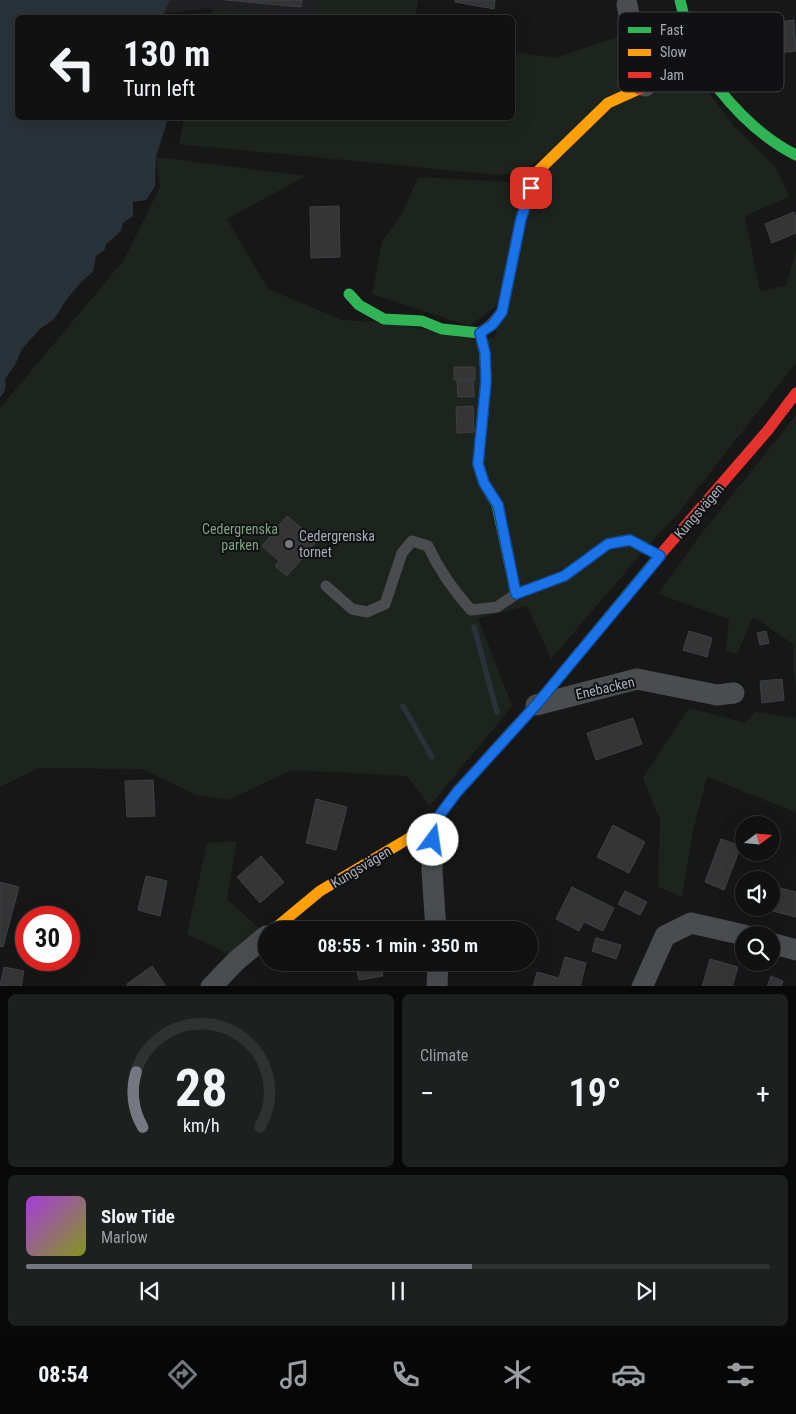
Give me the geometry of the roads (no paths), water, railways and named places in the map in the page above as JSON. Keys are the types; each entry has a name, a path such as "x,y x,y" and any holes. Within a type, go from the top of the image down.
{"street":[{"path":"627,6 628,12"},
{"path":"348,294 359,305 384,319 422,321 442,330 480,333 492,325 502,312 521,219 537,172 608,104 633,92"},
{"path":"724,92 753,126 778,146 796,155"},
{"path":"480,333 485,353 486,381 478,464 484,483 498,505 516,594"},
{"name":"Kungsvägen","path":"284,921 320,891 433,824 457,792 536,705 768,430 796,393"},
{"name":"Enebacken","path":"536,705 637,679 717,695 734,693"},
{"path":"433,824 432,872 435,921"},
{"path":"642,986 665,936 690,922 735,933"},
{"path":"211,986 258,943"},
{"path":"780,946 796,950"},
{"path":"437,986 438,971"}],"lane":[{"path":"326,586 352,609 367,612 385,604 402,552 412,541 428,546 440,571 457,595 472,610 497,607 516,594 564,576 608,544 630,540 660,556"}],"waterway":[{"path":"474,627 497,712"},
{"path":"403,706 432,757"}],"place":[{"name":"Cedergrenska tornet","path":"289,544"}],"park label":[{"name":"Cedergrenska parken","path":"240,538"}]}
